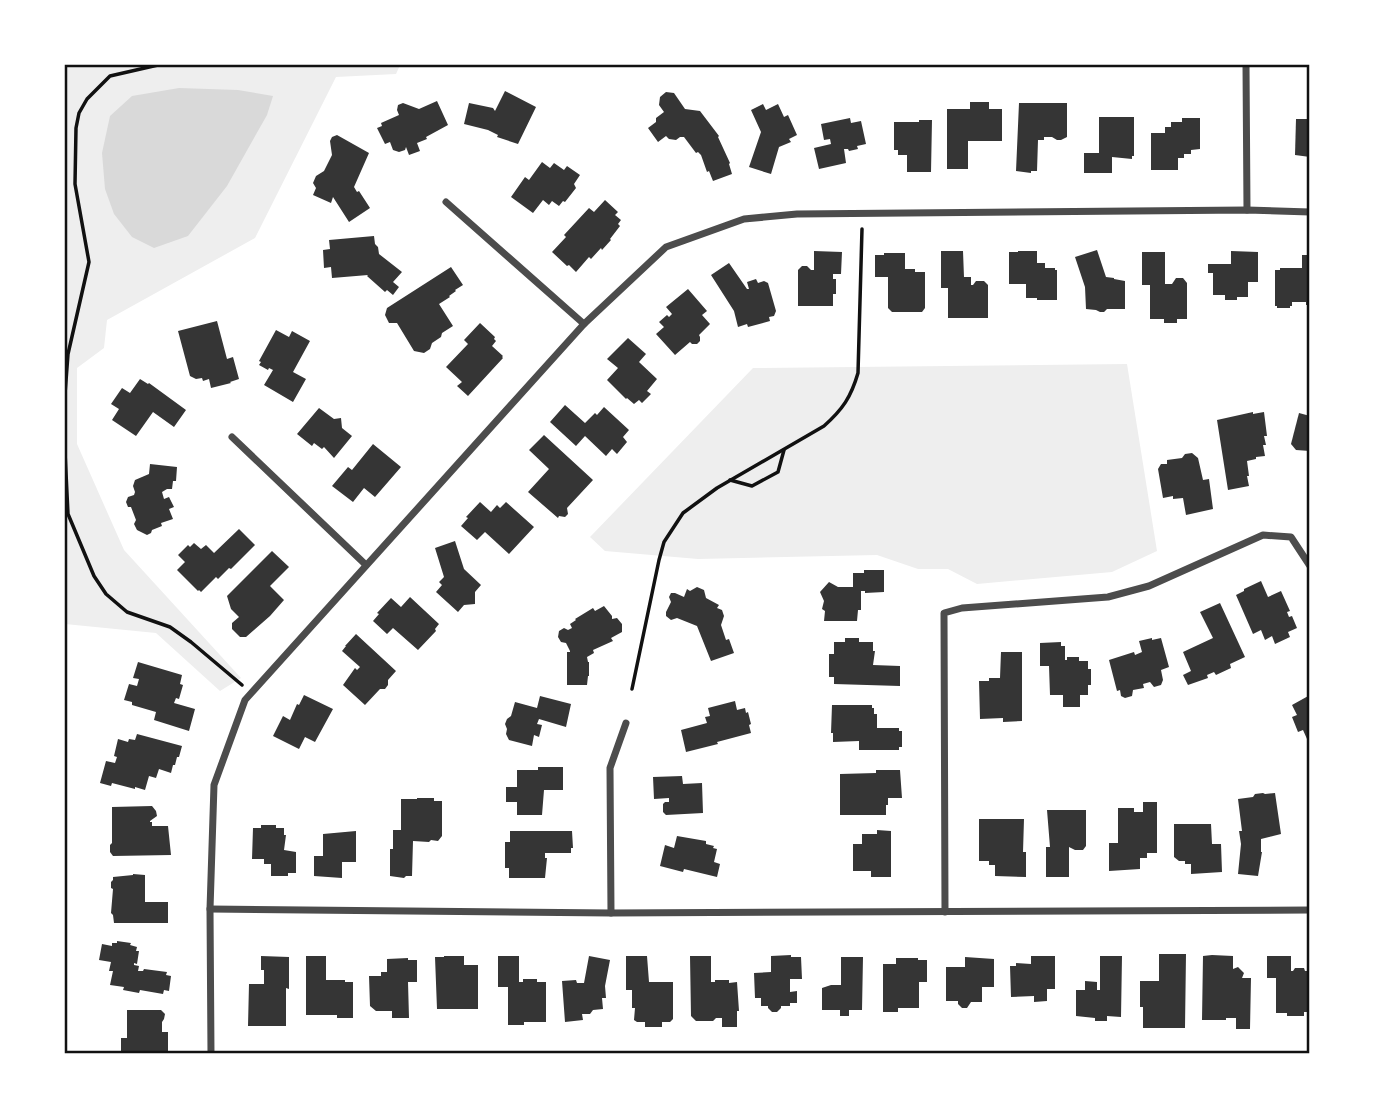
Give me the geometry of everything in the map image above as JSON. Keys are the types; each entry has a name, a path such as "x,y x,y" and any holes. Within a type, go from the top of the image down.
{"street":[{"path":"1246,65 1247,211"},
{"path":"446,202 584,324"},
{"path":"211,1054 210,909 214,785 244,700 584,324 666,247 744,219 797,214 1310,212"},
{"path":"232,437 366,565"},
{"path":"945,912 944,613 962,608 1108,597 1149,586 1263,535 1291,537 1310,566"},
{"path":"611,913 610,768 626,723"},
{"path":"210,909 611,913 1310,910"}],"path":[{"path":"65,394 68,354 89,262 75,184 76,128 79,113 87,99 110,76 158,65"},
{"path":"632,689 664,542 682,513 730,480 824,426 846,403 858,373 862,229"},
{"path":"730,480 752,486 778,471 784,449"},
{"path":"65,452 68,514 94,576 106,594 127,612 170,627 251,693"}],"shaded area":[{"path":"65,65 400,65 396,74 336,77 255,238 107,320 104,348 77,368 77,444 124,550 241,678 220,691 156,633 65,624"},
{"path":"179,88 238,90 273,96 267,115 227,186 188,236 154,248 132,237 114,214 105,189 102,153 110,116 132,96"},
{"path":"1127,364 1157,551 1112,572 977,584 948,569 918,569 877,555 698,559 605,551 590,537 753,368"}],"building":[{"path":"505,91 536,107 518,144 497,137 498,135 488,130 464,124 469,103 493,108 495,111"},
{"path":"666,92 674,93 685,109 700,111 719,136 732,174 713,181 701,155 696,153 684,137 676,140 666,136 658,142 648,128 664,112 659,105 660,97"},
{"path":"437,101 448,125 417,143 420,151 409,155 406,147 399,152 393,150 390,142 385,144 377,128 382,126 381,123 399,115 398,105 403,103 419,109"},
{"path":"970,102 989,102 989,109 1002,109 1002,141 968,141 968,169 947,169 947,109 970,109"},
{"path":"1019,103 1067,103 1067,137 1057,140 1044,137 1044,140 1038,140 1037,171 1031,173 1016,171"},
{"path":"763,104 766,110 778,104 784,117 788,115 797,135 789,139 791,142 779,147 771,174 749,167 761,132 751,110"},
{"path":"1099,117 1134,117 1134,156 1132,159 1112,157 1112,173 1084,173 1084,153 1099,153"},
{"path":"850,118 851,123 861,121 866,144 857,146 858,149 844,149 846,163 819,169 814,148 831,144 830,139 824,140 821,124"},
{"path":"1182,118 1200,118 1200,149 1191,150 1191,154 1178,158 1178,170 1151,170 1151,133 1165,133 1165,127 1171,127 1171,122 1182,122"},
{"path":"1296,119 1310,119 1310,157 1295,155"},
{"path":"932,120 931,172 907,172 907,155 898,155 898,150 894,150 894,122"},
{"path":"337,135 369,153 354,187 370,208 349,222 333,197 331,203 313,195 316,188 313,183 316,176 324,171 332,155 330,141"},
{"path":"542,162 550,168 554,163 564,170 567,166 580,175 574,184 576,188 565,202 559,206 552,201 549,205 543,200 533,213 511,197 525,177 529,180"},
{"path":"605,200 618,212 615,215 621,220 618,224 620,226 602,250 601,248 591,259 589,257 576,272 552,252 589,208 594,212"},
{"path":"374,236 379,254 402,272 393,282 399,287 393,295 387,290 385,292 368,275 332,278 331,267 324,268 323,250 330,249 329,240"},
{"path":"1097,250 1106,277 1125,281 1125,309 1107,309 1100,312 1086,309 1085,287 1075,257"},
{"path":"814,251 842,252 841,274 833,274 833,279 836,279 836,294 833,294 833,306 798,306 798,270 807,266 814,270"},
{"path":"941,251 963,251 964,277 971,277 971,285 976,281 984,281 988,285 988,318 948,318 948,288 941,288"},
{"path":"1037,251 1037,263 1045,263 1045,268 1057,270 1057,300 1026,298 1026,284 1009,284 1009,252"},
{"path":"1231,251 1258,252 1258,282 1248,282 1248,297 1225,300 1225,295 1213,295 1213,273 1208,273 1208,264 1231,264"},
{"path":"1142,252 1165,252 1165,284 1172,284 1176,278 1183,278 1187,283 1187,319 1177,319 1177,323 1164,323 1164,319 1150,319 1150,285 1142,285"},
{"path":"905,253 905,269 925,272 925,308 922,312 892,312 888,308 888,277 875,277 875,255"},
{"path":"1302,255 1310,255 1310,305 1306,305 1306,302 1292,302 1290,308 1277,308 1275,270 1302,268"},
{"path":"729,263 747,289 747,282 756,279 758,283 768,283 776,311 774,316 769,317 770,321 738,327 734,311 711,275"},
{"path":"451,267 463,285 439,304 453,326 442,333 424,353 414,351 397,323 389,323 385,315 387,308"},
{"path":"688,289 707,311 702,315 710,324 699,335 700,341 697,344 690,342 675,355 656,334 664,327 659,322 672,314 666,307"},
{"path":"217,321 227,359 233,357 239,379 211,388 209,379 203,381 202,378 190,376 178,331"},
{"path":"480,323 495,337 496,341 492,346 503,358 468,396 457,386 462,382 446,367 468,344 464,340"},
{"path":"276,330 289,337 292,331 310,341 293,372 306,379 293,402 264,385 273,370 259,365"},
{"path":"628,338 646,354 639,362 657,379 647,391 651,394 642,403 639,400 634,404 626,399 607,380 618,368 607,359"},
{"path":"140,379 186,410 174,427 153,412 136,436 112,420 119,409 111,404 122,388 130,393"},
{"path":"565,405 585,423 604,407 629,430 623,437 627,442 617,454 612,449 606,456 585,436 576,446 550,422"},
{"path":"319,408 334,419 341,418 342,428 352,436 334,458 324,447 322,449 314,443 312,446 297,434"},
{"path":"1264,412 1267,436 1264,436 1266,445 1263,445 1265,456 1247,461 1249,486 1228,490 1217,420"},
{"path":"1299,413 1310,416 1310,451 1296,450 1291,444"},
{"path":"544,435 593,480 567,508 568,514 565,517 558,518 528,492 549,469 529,450"},
{"path":"373,444 401,467 375,497 364,488 353,502 332,486 348,467 352,470"},
{"path":"1192,453 1198,458 1203,480 1209,479 1213,509 1186,515 1183,498 1163,498 1158,469 1161,464 1167,464 1167,460 1182,458 1185,454"},
{"path":"150,464 177,467 176,481 173,481 172,489 162,492 164,499 169,497 174,507 169,509 173,519 161,523 162,526 147,535 137,530 131,507 128,507 126,502 128,497 134,495 135,480 149,474"},
{"path":"480,502 491,512 497,505 500,508 506,502 534,527 509,554 485,532 477,540 461,526"},
{"path":"239,529 255,545 231,569 218,579 216,577 201,592 177,570 185,562 178,555 188,545 190,547 194,543 201,549 206,545 214,553"},
{"path":"455,541 464,569 481,585 475,592 475,604 464,605 458,612 436,592 444,577 435,548"},
{"path":"272,551 289,567 270,586 284,600 246,637 240,637 232,629 232,623 239,617 231,609 227,596"},
{"path":"864,570 884,570 884,592 861,591 861,610 858,610 857,621 824,621 824,601 820,592 829,582 838,587 853,587 853,573 864,573"},
{"path":"1261,581 1268,597 1281,591 1290,611 1287,612 1289,617 1292,616 1297,628 1288,632 1290,637 1275,644 1272,636 1265,640 1261,630 1253,634 1236,595"},
{"path":"697,587 704,590 706,598 719,605 717,608 722,610 724,616 721,625 734,653 711,661 697,626 677,618 671,620 666,616 671,593 684,597 687,589 690,591"},
{"path":"410,597 439,624 418,650 393,628 387,634 373,621 391,598 401,607"},
{"path":"1220,603 1245,657 1230,664 1231,668 1216,675 1214,672 1207,675 1208,678 1188,685 1183,675 1191,671 1183,652 1213,638 1200,612"},
{"path":"604,606 612,619 617,618 622,624 622,632 611,638 613,641 593,650 594,653 587,657 587,685 567,685 567,652 570,651 566,643 561,642 558,637 559,631 572,628 570,624 575,619 593,608 595,611"},
{"path":"356,634 396,671 388,680 385,689 380,689 365,705 343,685 355,668 357,670 360,667 342,651"},
{"path":"845,638 873,642 873,665 900,666 900,686 834,684 834,677 829,677 829,654 834,654 834,642 845,642"},
{"path":"1161,638 1169,667 1161,670 1161,685 1154,687 1150,682 1143,684 1144,688 1133,690 1132,696 1125,698 1121,696 1120,690 1117,691 1109,660 1142,652 1139,641"},
{"path":"1061,642 1061,646 1065,646 1065,660 1067,657 1079,657 1079,661 1088,661 1088,669 1091,669 1091,685 1088,685 1088,695 1080,695 1080,707 1063,707 1063,695 1050,695 1049,666 1040,666 1040,643"},
{"path":"1001,652 1022,652 1022,721 980,719 979,681 1000,678"},
{"path":"138,662 182,675 180,684 183,685 179,699 176,698 174,703 195,709 189,731 154,720 156,712 124,700 129,684 137,686 139,679 133,678"},
{"path":"304,695 333,709 315,742 305,737 299,749 273,736 283,716 290,720"},
{"path":"1310,695 1310,738 1307,739 1303,730 1298,732 1292,717 1297,715 1292,705"},
{"path":"540,696 571,704 566,727 539,719 537,724 542,725 539,737 534,735 532,746 509,740 505,724 511,716 515,702 537,708"},
{"path":"735,701 737,710 745,708 746,713 748,712 751,733 686,752 681,730 707,723 705,717 710,716 708,708"},
{"path":"832,705 872,705 874,714 877,714 877,728 899,728 899,731 902,731 902,747 899,747 899,750 859,750 859,741 833,742"},
{"path":"137,734 182,746 171,773 159,769 156,778 149,776 145,790 100,783 106,761 115,763 118,739 128,742 129,739 135,740"},
{"path":"538,767 563,767 563,790 544,790 542,815 517,815 517,802 506,802 506,787 517,787 517,770 538,770"},
{"path":"876,770 900,770 902,798 888,798 886,815 840,815 840,774 876,773"},
{"path":"682,776 683,784 702,783 703,813 666,815 663,812 663,804 669,802 669,798 654,799 653,777"},
{"path":"1275,793 1281,834 1261,839 1258,876 1238,874 1241,844 1239,831 1242,831 1238,799"},
{"path":"401,799 442,801 442,836 438,841 413,841 412,876 390,876 393,830 401,830"},
{"path":"1143,802 1157,802 1157,853 1147,853 1147,858 1140,858 1140,869 1109,871 1109,843 1118,843 1118,808 1134,808 1134,812 1143,812"},
{"path":"152,806 157,816 150,821 152,826 168,826 171,855 113,856 110,852 112,807"},
{"path":"1047,810 1086,810 1086,846 1083,850 1069,847 1069,877 1046,877 1046,847 1050,847"},
{"path":"979,819 1024,819 1023,852 1026,852 1026,877 995,876 995,865 989,865 989,861 979,861"},
{"path":"1174,824 1211,824 1212,844 1221,844 1222,872 1191,874 1191,864 1185,864 1185,861 1174,857"},
{"path":"261,825 284,828 284,850 296,852 296,873 271,876 271,864 264,864 264,859 252,859 253,828 261,828"},
{"path":"877,830 891,831 891,877 871,877 871,871 853,871 853,844 862,844 862,834 877,834"},
{"path":"356,831 356,862 342,862 342,878 314,876 314,856 323,856 323,834"},
{"path":"510,831 572,831 573,848 571,853 545,853 545,878 509,878 509,868 505,868 505,842 510,842"},
{"path":"677,836 706,841 706,844 717,849 714,862 720,864 717,877 660,866 665,845 674,848"},
{"path":"145,875 145,902 168,902 168,923 114,923 111,913 111,882 113,877"},
{"path":"112,943 131,943 130,945 137,947 137,964 134,965 139,966 138,971 144,969 167,972 166,975 171,976 169,991 164,990 163,994 140,990 139,993 110,985 113,971 109,971 111,962 99,960 102,944 112,946"},
{"path":"1159,954 1186,954 1185,1028 1143,1028 1140,981 1159,981"},
{"path":"261,956 289,957 286,1026 248,1026 249,984 264,984"},
{"path":"306,956 326,956 326,980 353,982 353,1018 306,1015"},
{"path":"464,956 464,965 478,965 478,1009 437,1009 435,957"},
{"path":"498,956 519,956 519,982 523,982 523,979 537,979 537,982 546,982 546,1022 508,1025 508,987 498,987"},
{"path":"589,956 610,960 605,986 606,998 602,998 603,1009 582,1014 583,1020 565,1022 562,981 576,980 577,983 584,983"},
{"path":"626,956 647,956 649,982 673,982 673,1019 670,1022 662,1022 662,1027 645,1027 645,1022 634,1020 632,990 626,990"},
{"path":"690,956 711,956 711,982 737,982 737,1027 722,1027 722,1018 696,1021 691,1016"},
{"path":"771,956 801,957 802,979 790,979 790,992 797,991 797,1003 781,1006 777,1012 772,1012 768,1006 761,1006 761,998 755,998 754,973 771,972"},
{"path":"1031,956 1055,956 1055,989 1047,989 1047,1001 1034,1002 1034,996 1011,997 1010,966 1016,966 1016,963 1031,964"},
{"path":"1100,956 1122,956 1121,1017 1107,1016 1107,1021 1076,1016 1076,990 1085,990 1085,981 1097,982 1097,990 1100,990"},
{"path":"1203,956 1233,956 1233,969 1238,967 1244,973 1242,978 1251,978 1250,1029 1236,1029 1236,1018 1202,1020"},
{"path":"1267,956 1291,956 1291,971 1304,968 1305,971 1310,971 1310,1012 1304,1012 1304,1016 1276,1013 1276,978 1267,978"},
{"path":"841,957 863,957 862,1010 849,1010 849,1016 840,1016 840,1010 822,1010 822,988 841,985"},
{"path":"965,957 994,959 994,987 982,987 982,1002 971,1002 967,1008 962,1008 958,1001 946,1001 946,967 965,967"},
{"path":"896,958 927,960 927,982 919,982 919,1008 898,1008 898,1012 883,1012 883,964 896,964"},
{"path":"387,959 417,960 417,982 408,982 409,1018 392,1018 392,1011 376,1011 370,1006 369,976 381,976 381,972 387,972"},
{"path":"127,1010 161,1010 165,1014 162,1032 168,1032 168,1054 121,1054 121,1038 127,1038"}]}
